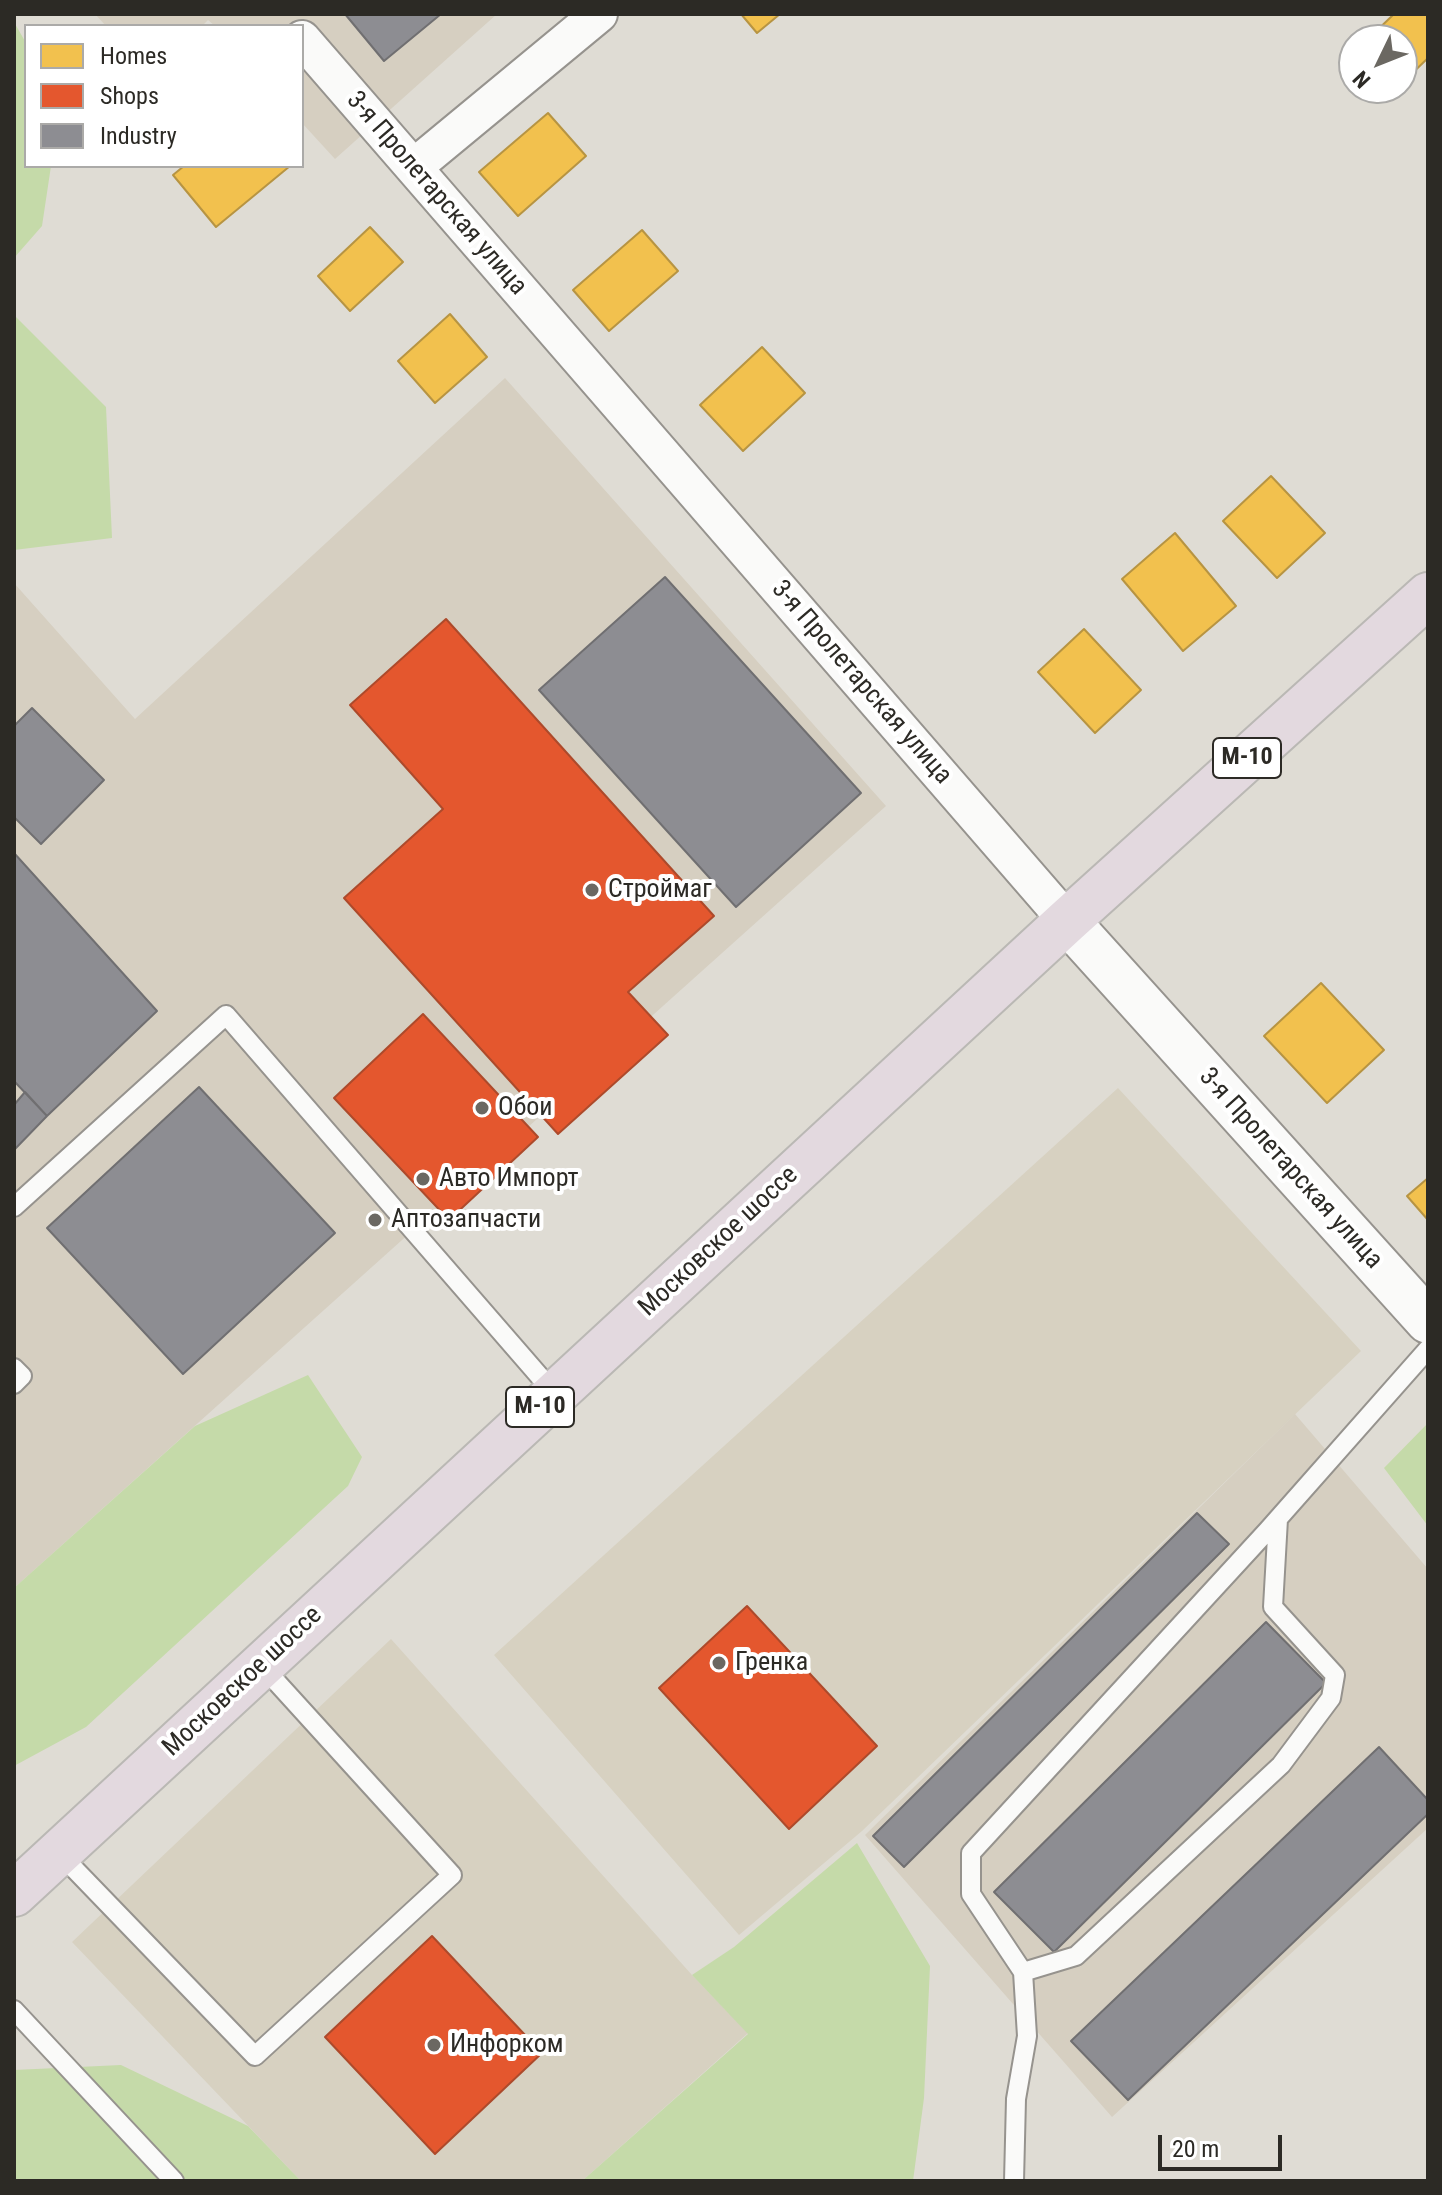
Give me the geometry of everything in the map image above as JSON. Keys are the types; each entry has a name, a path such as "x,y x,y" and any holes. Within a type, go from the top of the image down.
{"highway":[{"name":"Московское шоссе","path":"14,1894 1067,921 1428,595"}],"street":[{"path":"414,167 599,14"},
{"name":"3-я Пролетарская улица","path":"304,41 1067,921 1428,1321"}],"lane":[{"path":"14,1207 226,1015 555,1394"},
{"path":"1014,2181 1016,2099 1027,2036 1023,1972 971,1894 971,1853 1278,1519 1428,1349"},
{"path":"14,1368 22,1376 14,1384"},
{"path":"1023,1972 1076,1956 1281,1765 1331,1698 1335,1675 1273,1607 1278,1519"},
{"path":"59,1853 255,2056 452,1875 261,1665"},
{"path":"14,2010 174,2181"}],"shaded area":[{"path":"95,14 497,14 335,159 304,125 304,24 213,24 208,20 204,24 104,24"},
{"path":"505,378 886,806 14,1588 14,583 135,719"},
{"path":"1118,1088 1361,1351 862,1831 739,1935 494,1655"},
{"path":"1295,1414 1428,1569 1428,1828 1112,2117 865,1835"},
{"path":"391,1639 692,1975 748,2033 582,2181 301,2181 72,1942"}],"green space":[{"path":"14,22 24,40 24,168 51,168 42,226 14,258"},
{"path":"14,315 106,407 112,538 14,550"},
{"path":"308,1375 362,1457 348,1486 86,1727 14,1766 14,1588 195,1426"},
{"path":"1428,1423 1428,1526 1384,1468"},
{"path":"857,1843 930,1966 924,2098 913,2181 582,2181 748,2034 692,1975 734,1947"},
{"path":"121,2065 248,2126 301,2181 14,2181 14,2070"}],"building: Homes":[{"path":"741,14 780,14 757,33"},
{"path":"1394,14 1428,14 1428,58 1418,68 1418,24 1384,24"},
{"path":"548,113 586,156 518,216 479,172"},
{"path":"182,168 288,168 216,227 173,175"},
{"path":"370,227 403,262 350,311 318,276"},
{"path":"642,230 678,271 609,331 573,290"},
{"path":"450,314 487,357 435,403 398,361"},
{"path":"762,347 805,393 743,451 700,405"},
{"path":"1271,476 1325,533 1277,578 1223,521"},
{"path":"1175,533 1236,606 1183,651 1122,579"},
{"path":"1084,629 1141,690 1095,733 1038,672"},
{"path":"1321,983 1384,1050 1327,1103 1264,1036"},
{"path":"1428,1178 1428,1220 1407,1196"}],"building: Shops":[{"path":"446,619 714,916 628,992 668,1035 558,1134 344,898 443,809 350,705"},
{"path":"423,1014 538,1137 449,1220 334,1098"},
{"path":"747,1606 877,1746 789,1829 659,1688"},
{"name":"Инфорком","path":"432,1936 542,2053 435,2154 325,2037"}],"building: Industry":[{"path":"345,14 441,14 384,61"},
{"path":"665,577 861,793 736,907 539,690"},
{"path":"32,708 104,780 41,844 14,817 14,726"},
{"path":"14,853 157,1011 47,1116 14,1081"},
{"path":"199,1087 335,1233 183,1374 47,1228"},
{"path":"25,1092 47,1116 14,1150 14,1105"},
{"path":"1197,1513 1229,1544 904,1867 873,1836"},
{"path":"1266,1622 1326,1683 1054,1952 994,1892"},
{"path":"1379,1747 1428,1800 1428,1814 1128,2100 1071,2041"}],"place":[{"name":"Строймаг","path":"592,890"},
{"name":"Обои","path":"482,1108"},
{"name":"Авто Импорт","path":"423,1179"},
{"name":"Аптозапчасти","path":"375,1220"},
{"name":"Гренка","path":"719,1663"},
{"name":"Инфорком","path":"434,2045"}]}
